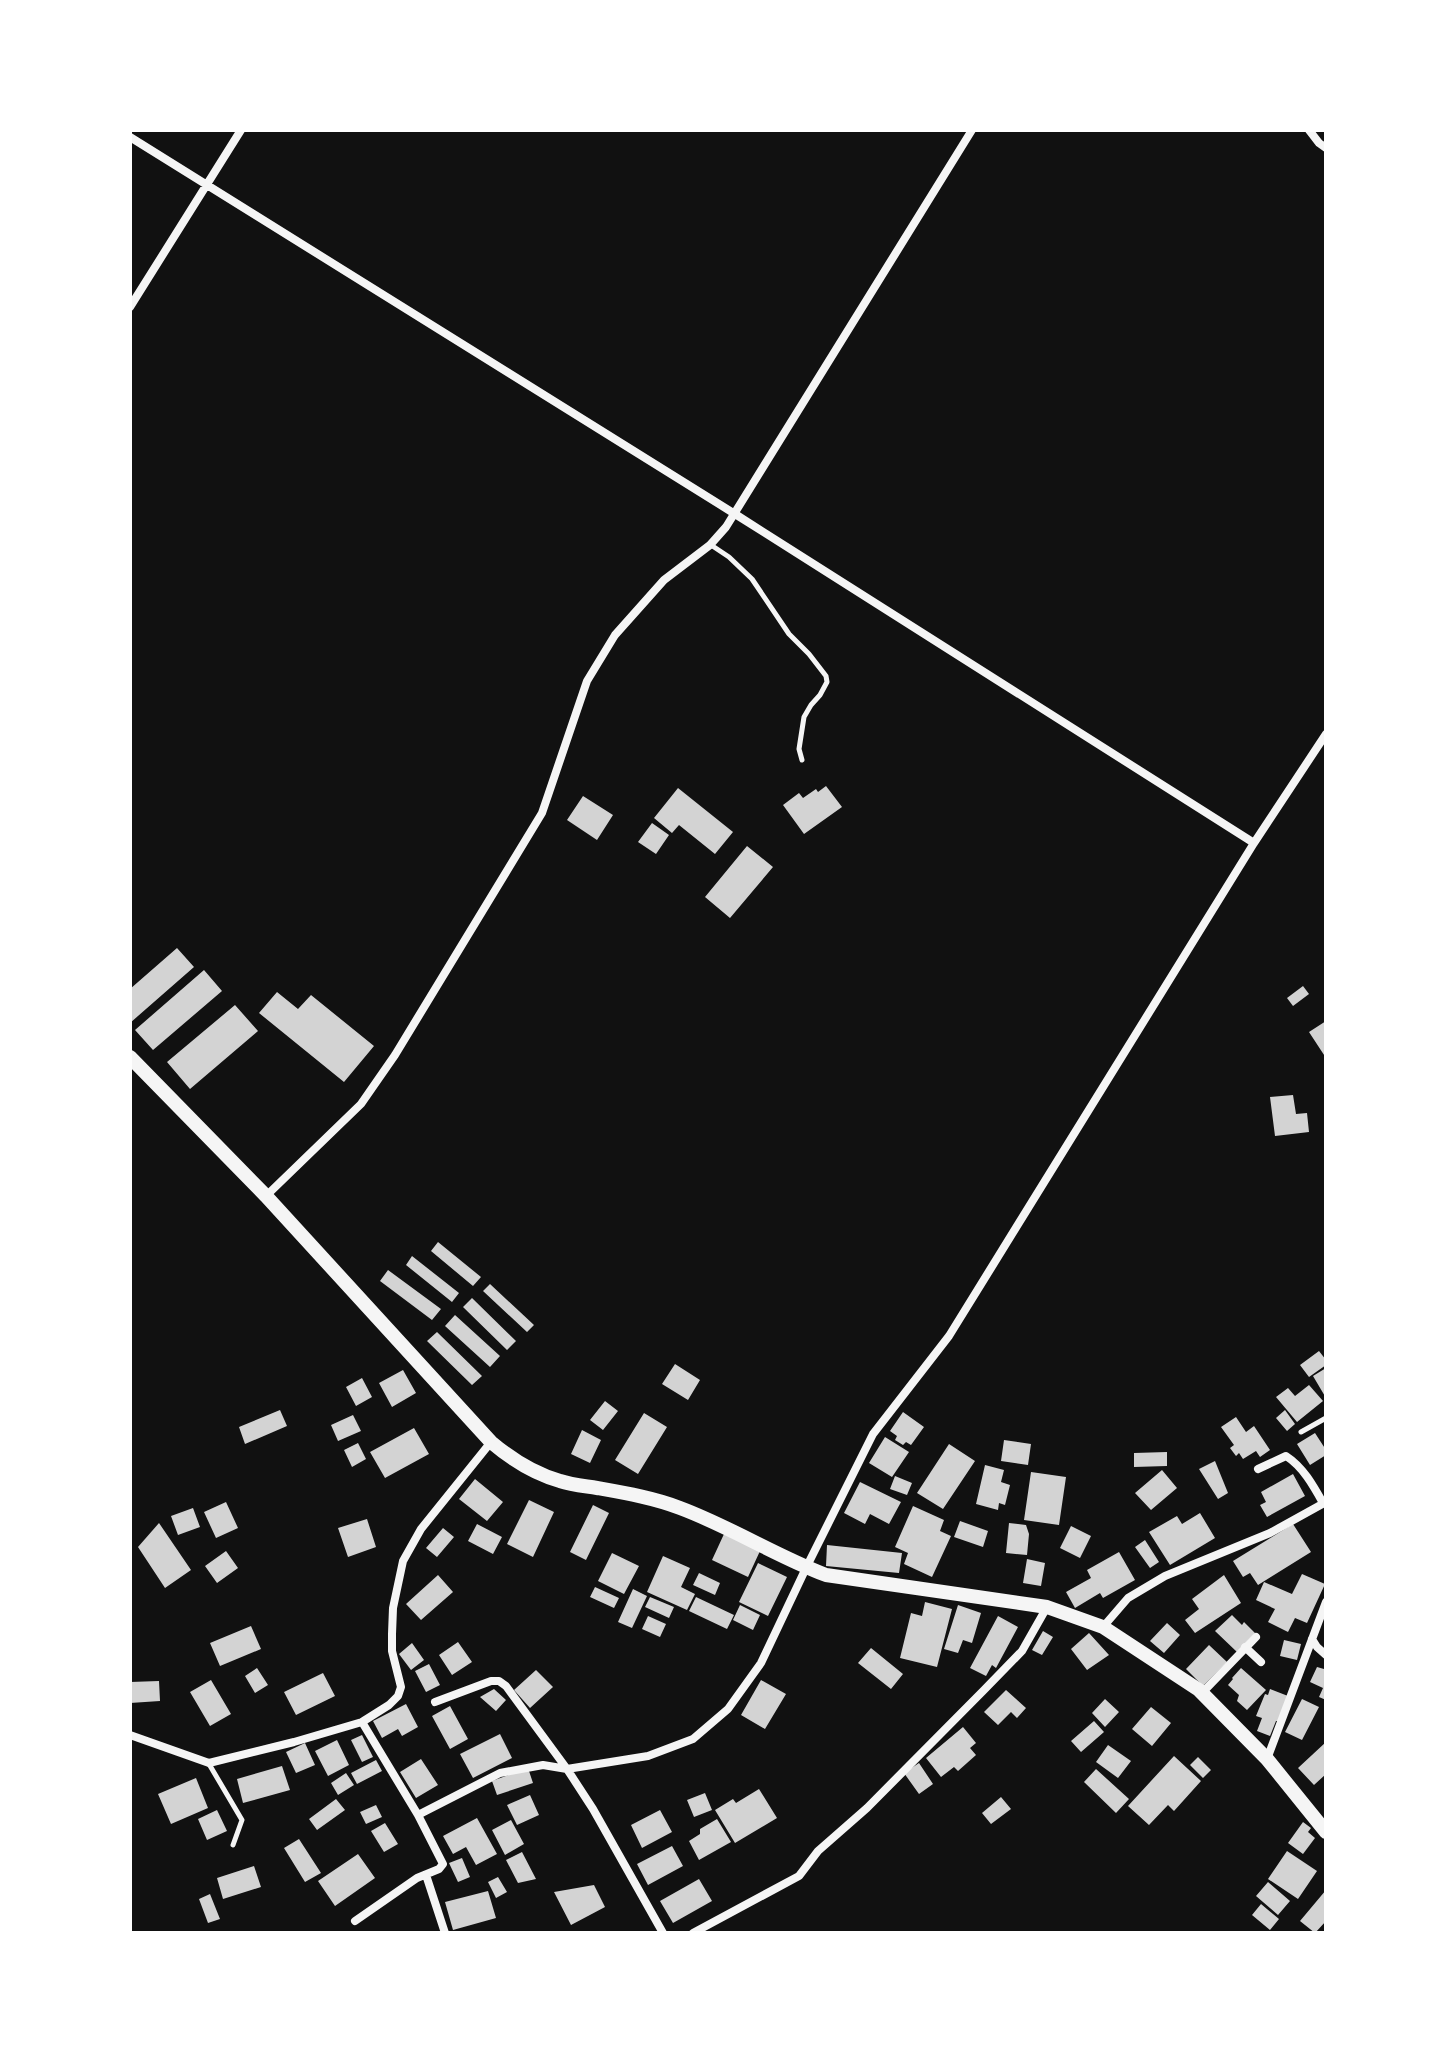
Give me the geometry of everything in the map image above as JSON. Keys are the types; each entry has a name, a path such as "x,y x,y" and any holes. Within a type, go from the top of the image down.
{"main road":[{"path":"130,1057 266,1196 503,1453 563,1482 623,1492 677,1507 826,1575 1047,1607 1103,1627 1202,1693 1267,1759 1326,1832"}],"street":[{"path":"130,307 241,130"},
{"path":"266,1196 361,1104 395,1055 542,813 587,681 615,635 664,580 710,545 735,514 972,130"},
{"path":"1309,130 1326,148"},
{"path":"130,137 735,514 1254,843"},
{"path":"418,1815 500,1773 543,1765 567,1769 648,1756 693,1739 728,1709 761,1663 873,1434 949,1336 1254,843 1326,734"},
{"path":"130,1735 209,1763 362,1722 389,1705 398,1696 401,1687 392,1651 392,1634 393,1608 403,1561 421,1529 491,1442"},
{"path":"1103,1627 1128,1598 1165,1576 1270,1533 1325,1502 1296,1462 1286,1456 1258,1469"},
{"path":"1267,1759 1326,1602"},
{"path":"693,1933 799,1876 818,1851 867,1808 1022,1651 1047,1607"},
{"path":"1202,1693 1256,1637"},
{"path":"1312,1639 1326,1655"},
{"path":"1245,1647 1261,1662"},
{"path":"435,1702 491,1681 499,1681 506,1686 593,1809 663,1933"},
{"path":"355,1921 443,1864 418,1815 362,1722"},
{"path":"426,1875 445,1933"}],"lane":[{"path":"710,545 729,557 752,579 789,634 826,676 827,682 804,717 799,749 802,760"},
{"path":"1301,1432 1326,1418"},
{"path":"209,1763 242,1820 233,1845"}],"building":[{"path":"826,786 842,807 804,834 783,805 799,793 803,798"},
{"path":"678,788 733,832 715,854 679,825 672,833 654,818"},
{"path":"583,796 613,815 597,840 567,820"},
{"path":"652,823 669,835 656,854 638,842"},
{"path":"747,846 773,867 730,918 705,897"},
{"path":"177,948 194,967 130,1023 130,989"},
{"path":"204,970 222,991 153,1050 135,1030"},
{"path":"1303,986 1309,994 1293,1006 1287,998"},
{"path":"277,992 298,1009 311,995 374,1046 344,1082 259,1013"},
{"path":"235,1005 258,1031 190,1089 167,1062"},
{"path":"1326,1021 1326,1058 1309,1032"},
{"path":"1293,1095 1296,1114 1307,1113 1309,1132 1275,1136 1270,1097"},
{"path":"438,1242 481,1277 473,1286 431,1251"},
{"path":"412,1256 459,1293 452,1302 406,1265"},
{"path":"388,1270 441,1309 432,1320 380,1281"},
{"path":"490,1284 534,1325 527,1332 483,1291"},
{"path":"472,1298 516,1341 507,1350 463,1307"},
{"path":"455,1315 500,1356 490,1367 445,1326"},
{"path":"437,1332 482,1376 472,1385 427,1341"},
{"path":"1319,1351 1326,1365 1309,1377 1300,1365"},
{"path":"675,1364 700,1380 688,1400 662,1384"},
{"path":"1326,1368 1326,1398 1313,1376"},
{"path":"403,1370 416,1393 392,1407 379,1383"},
{"path":"362,1378 372,1397 356,1406 346,1387"},
{"path":"1309,1385 1323,1401 1297,1422 1276,1397 1288,1388 1295,1396"},
{"path":"605,1401 618,1411 603,1430 590,1420"},
{"path":"280,1410 287,1426 245,1444 239,1427"},
{"path":"1285,1410 1295,1424 1287,1431 1276,1418"},
{"path":"903,1412 924,1427 911,1445 895,1440 897,1436 890,1431"},
{"path":"644,1413 667,1427 638,1474 615,1460"},
{"path":"353,1415 361,1431 338,1441 331,1425"},
{"path":"1236,1417 1246,1432 1254,1426 1270,1450 1260,1457 1256,1451 1243,1459 1239,1453 1236,1456 1230,1448 1234,1445 1221,1427"},
{"path":"414,1428 429,1454 385,1478 370,1452"},
{"path":"582,1430 601,1440 590,1463 571,1454"},
{"path":"1315,1433 1326,1455 1310,1465 1297,1444"},
{"path":"885,1437 909,1452 892,1477 869,1463"},
{"path":"1004,1440 1031,1444 1028,1465 1001,1461"},
{"path":"358,1443 366,1459 352,1467 344,1450"},
{"path":"949,1444 975,1461 943,1509 917,1493"},
{"path":"1167,1452 1167,1466 1134,1467 1134,1453"},
{"path":"1215,1461 1228,1493 1218,1499 1199,1469"},
{"path":"985,1465 1004,1470 1001,1482 1010,1485 1005,1505 999,1503 998,1510 976,1504"},
{"path":"1162,1470 1177,1488 1151,1510 1135,1493"},
{"path":"1031,1472 1066,1477 1059,1525 1024,1520"},
{"path":"1293,1474 1305,1496 1267,1517 1260,1505 1266,1502 1261,1492"},
{"path":"895,1476 912,1483 907,1495 890,1489"},
{"path":"475,1479 503,1502 487,1521 459,1499"},
{"path":"860,1482 901,1502 889,1524 870,1514 865,1524 844,1513"},
{"path":"529,1500 554,1512 533,1557 507,1544"},
{"path":"226,1502 238,1528 216,1538 204,1512"},
{"path":"593,1505 609,1513 586,1560 570,1552"},
{"path":"913,1506 944,1520 940,1531 951,1536 932,1577 904,1564 908,1553 895,1547"},
{"path":"193,1508 200,1527 178,1535 171,1516"},
{"path":"1200,1513 1215,1538 1170,1565 1149,1532 1177,1516 1182,1524"},
{"path":"367,1519 376,1547 348,1557 338,1528"},
{"path":"960,1521 988,1531 983,1547 954,1537"},
{"path":"159,1523 191,1570 165,1588 138,1547"},
{"path":"1009,1523 1026,1525 1029,1534 1027,1555 1006,1553"},
{"path":"477,1524 502,1537 493,1554 468,1541"},
{"path":"1293,1524 1311,1552 1258,1585 1250,1573 1243,1577 1233,1561"},
{"path":"1071,1526 1091,1536 1080,1558 1060,1548"},
{"path":"443,1528 454,1537 437,1557 426,1548"},
{"path":"724,1534 760,1551 748,1577 712,1560"},
{"path":"1145,1540 1159,1562 1150,1568 1135,1547"},
{"path":"827,1545 902,1553 899,1573 826,1566"},
{"path":"226,1551 238,1568 217,1583 205,1566"},
{"path":"1119,1552 1135,1580 1103,1598 1100,1593 1075,1608 1066,1592 1091,1578 1087,1570"},
{"path":"612,1553 639,1566 624,1594 598,1581"},
{"path":"663,1556 690,1568 681,1587 695,1594 687,1610 647,1592"},
{"path":"1027,1559 1045,1563 1041,1586 1023,1583"},
{"path":"758,1563 787,1577 768,1616 739,1602"},
{"path":"699,1573 720,1583 715,1595 693,1585"},
{"path":"1302,1574 1325,1584 1307,1623 1295,1618 1288,1632 1268,1622 1275,1609 1256,1600 1264,1582 1292,1594"},
{"path":"438,1575 453,1592 421,1620 406,1604"},
{"path":"1224,1575 1241,1603 1195,1633 1185,1620 1199,1609 1192,1599"},
{"path":"595,1587 619,1598 614,1608 590,1597"},
{"path":"633,1589 647,1596 632,1628 618,1622"},
{"path":"650,1597 674,1607 669,1618 645,1607"},
{"path":"696,1597 734,1615 727,1629 689,1611"},
{"path":"925,1602 952,1609 937,1667 900,1658 911,1613 922,1616"},
{"path":"740,1605 760,1615 753,1630 733,1620"},
{"path":"958,1605 981,1613 972,1643 963,1640 958,1653 944,1649"},
{"path":"1232,1615 1255,1633 1237,1652 1215,1631"},
{"path":"648,1616 666,1624 660,1637 642,1629"},
{"path":"998,1616 1018,1627 996,1668 992,1665 986,1676 970,1668"},
{"path":"1167,1623 1180,1635 1164,1653 1150,1641"},
{"path":"251,1626 261,1649 220,1666 210,1643"},
{"path":"1043,1631 1053,1637 1042,1655 1032,1650"},
{"path":"1089,1633 1109,1655 1087,1670 1071,1649"},
{"path":"1284,1640 1301,1644 1297,1660 1280,1656"},
{"path":"458,1642 472,1662 452,1675 439,1655"},
{"path":"412,1643 424,1660 411,1670 399,1654"},
{"path":"1209,1645 1227,1662 1203,1686 1186,1669"},
{"path":"871,1648 903,1674 891,1689 858,1663"},
{"path":"429,1664 440,1685 426,1692 415,1671"},
{"path":"1326,1664 1326,1700 1319,1697 1323,1688 1310,1682 1317,1667 1324,1669"},
{"path":"257,1668 268,1685 255,1693 245,1676"},
{"path":"1241,1668 1266,1690 1247,1710 1237,1701 1239,1695 1228,1685"},
{"path":"536,1670 553,1687 530,1708 514,1690"},
{"path":"323,1673 335,1696 296,1715 284,1692"},
{"path":"211,1680 231,1714 210,1726 190,1692"},
{"path":"761,1680 786,1694 765,1729 741,1715"},
{"path":"159,1681 160,1701 130,1703 130,1682"},
{"path":"494,1689 506,1700 496,1711 480,1697"},
{"path":"1270,1689 1288,1696 1270,1736 1257,1731 1262,1718 1256,1716"},
{"path":"1006,1690 1026,1708 1017,1718 1011,1712 998,1725 984,1712"},
{"path":"1105,1699 1119,1712 1105,1727 1092,1713"},
{"path":"1302,1699 1319,1707 1302,1740 1285,1732"},
{"path":"406,1704 418,1727 402,1736 398,1729 382,1738 373,1721"},
{"path":"450,1706 468,1739 450,1749 432,1716"},
{"path":"1151,1707 1171,1723 1152,1746 1132,1729"},
{"path":"1094,1721 1104,1732 1081,1752 1071,1741"},
{"path":"963,1727 976,1743 970,1748 976,1755 958,1771 954,1767 941,1777 926,1758"},
{"path":"500,1734 512,1758 473,1778 460,1754"},
{"path":"362,1735 373,1757 362,1762 351,1740"},
{"path":"337,1740 349,1765 328,1776 315,1751"},
{"path":"1326,1742 1326,1774 1314,1785 1298,1768"},
{"path":"305,1743 315,1765 296,1773 286,1752"},
{"path":"1108,1745 1131,1761 1118,1778 1096,1762"},
{"path":"1174,1756 1201,1781 1174,1811 1168,1805 1149,1825 1128,1806"},
{"path":"1198,1757 1211,1770 1203,1778 1190,1765"},
{"path":"421,1759 438,1785 416,1798 400,1772"},
{"path":"376,1760 382,1771 357,1784 351,1773"},
{"path":"919,1763 933,1784 919,1794 904,1773"},
{"path":"282,1766 290,1790 243,1803 237,1779"},
{"path":"528,1768 533,1783 497,1795 492,1781"},
{"path":"1096,1769 1129,1799 1116,1813 1084,1782"},
{"path":"346,1773 354,1785 338,1795 331,1783"},
{"path":"196,1778 208,1808 171,1824 158,1794"},
{"path":"759,1789 777,1818 735,1843 715,1810 733,1799 736,1803"},
{"path":"705,1793 712,1810 694,1817 687,1800"},
{"path":"530,1795 539,1815 517,1825 507,1805"},
{"path":"1001,1797 1011,1809 991,1824 982,1813"},
{"path":"336,1799 345,1810 317,1830 309,1819"},
{"path":"376,1805 382,1817 366,1824 360,1812"},
{"path":"217,1810 227,1831 207,1840 198,1819"},
{"path":"660,1810 672,1832 642,1848 631,1825"},
{"path":"477,1818 497,1854 476,1865 466,1847 453,1854 443,1836"},
{"path":"717,1819 731,1842 699,1860 689,1841 700,1834 700,1829"},
{"path":"511,1820 524,1844 505,1855 492,1830"},
{"path":"1303,1822 1311,1828 1308,1832 1315,1838 1303,1854 1288,1843"},
{"path":"385,1823 398,1844 384,1852 371,1831"},
{"path":"299,1839 321,1873 305,1882 284,1848"},
{"path":"672,1846 683,1866 648,1885 637,1864"},
{"path":"1287,1851 1317,1871 1298,1899 1268,1879"},
{"path":"522,1852 536,1879 518,1883 506,1860"},
{"path":"358,1854 375,1878 335,1906 318,1881"},
{"path":"462,1858 470,1877 458,1882 449,1863"},
{"path":"254,1866 261,1887 223,1899 217,1878"},
{"path":"498,1877 507,1892 496,1898 488,1882"},
{"path":"699,1879 712,1901 673,1923 660,1901"},
{"path":"1268,1882 1290,1901 1278,1915 1256,1896"},
{"path":"594,1885 605,1907 571,1925 554,1892"},
{"path":"1326,1890 1326,1921 1315,1933 1300,1921"},
{"path":"488,1891 496,1918 453,1930 445,1902"},
{"path":"210,1894 220,1919 208,1923 199,1899"},
{"path":"1261,1904 1279,1919 1270,1930 1252,1915"}]}
